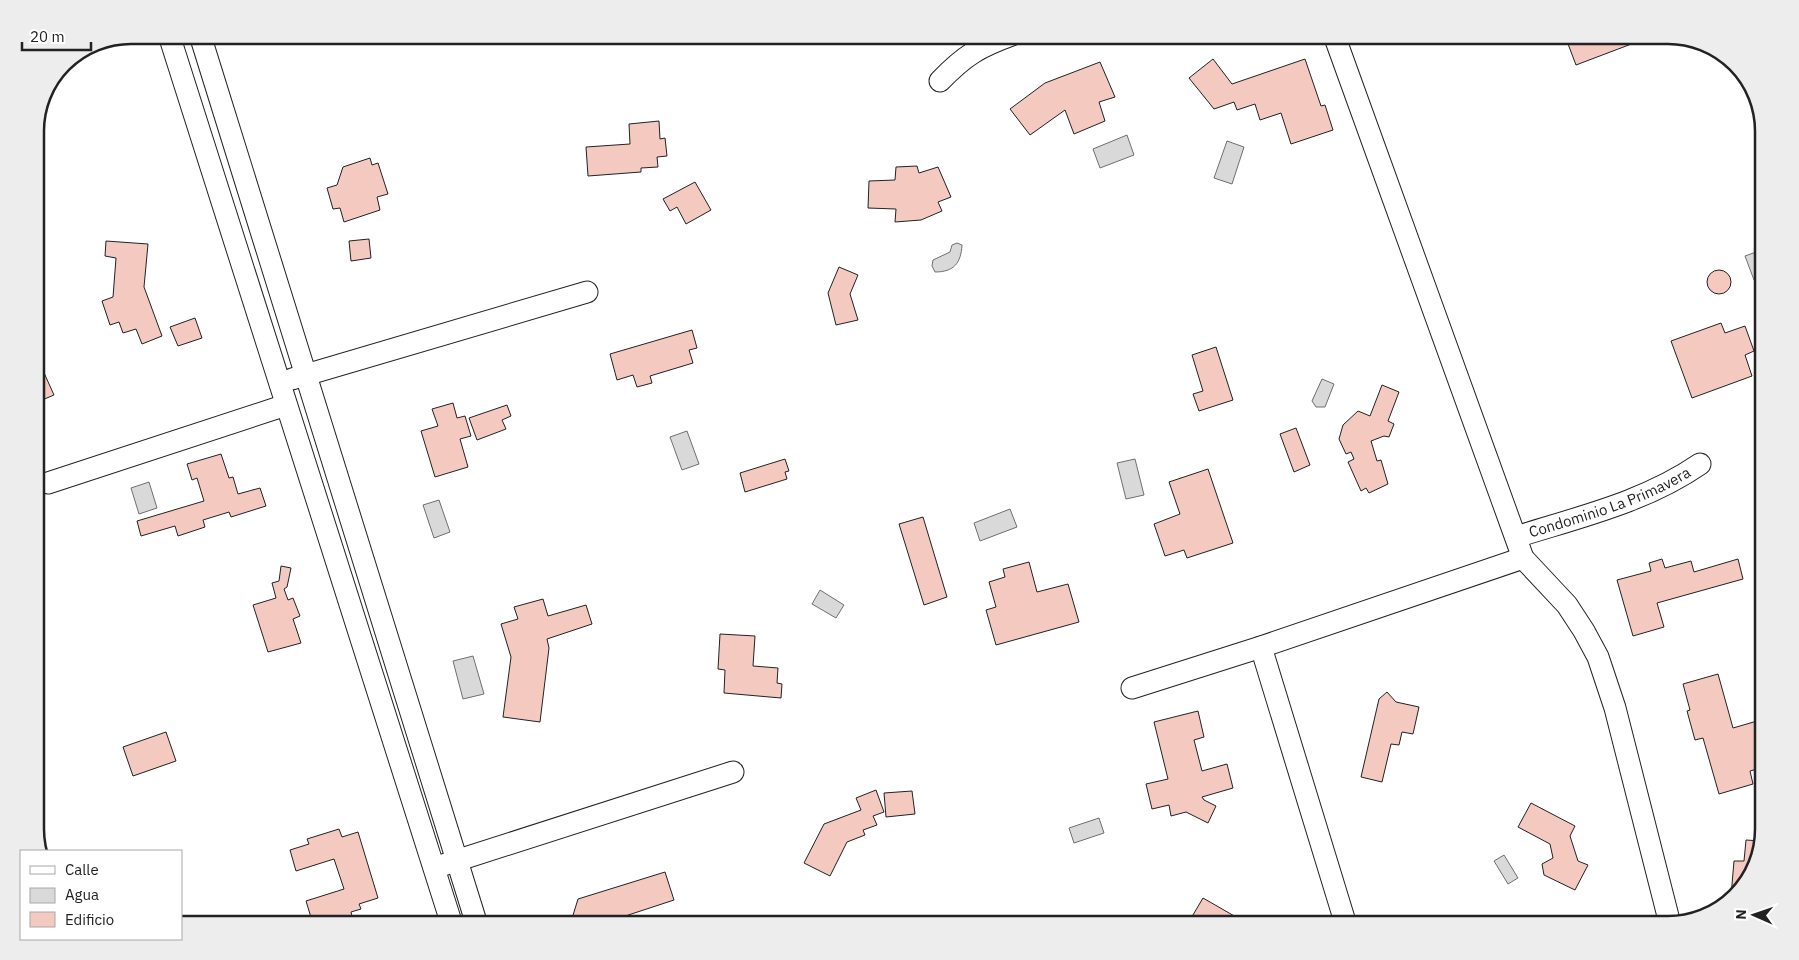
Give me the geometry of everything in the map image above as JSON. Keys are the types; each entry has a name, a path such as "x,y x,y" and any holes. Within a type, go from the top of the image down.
{"street":[{"path":"172,44 448,916"},
{"path":"203,44 474,916"},
{"path":"940,81 958,63 989,44"},
{"path":"1337,44 1523,558 1567,605 1598,657 1615,708 1667,916"},
{"path":"279,383 587,292"},
{"path":"48,483 286,405"},
{"name":"Condominio La Primavera","path":"1516,537 1639,497 1671,482 1700,464"},
{"path":"1132,688 1261,647 1523,558"},
{"path":"1261,647 1343,916"},
{"path":"433,868 733,772"}],"water":[{"path":"1127,135 1134,155 1100,168 1093,149"},
{"path":"1227,141 1244,147 1232,184 1214,178"},
{"path":"957,243 962,245 960,257 955,265 942,272 935,272 932,266 933,260 950,252 952,245"},
{"path":"1755,252 1755,281 1754,280 1745,256"},
{"path":"1322,379 1334,384 1325,407 1316,407 1312,401"},
{"path":"687,431 699,464 682,470 670,437"},
{"path":"1135,459 1144,495 1126,499 1117,463"},
{"path":"149,482 157,508 139,514 131,488"},
{"path":"439,500 450,532 434,538 423,505"},
{"path":"1010,509 1017,527 980,541 974,523"},
{"path":"820,590 844,605 836,618 812,604"},
{"path":"473,656 484,694 463,699 453,661"},
{"path":"1099,818 1104,833 1074,843 1069,828"},
{"path":"1504,855 1518,878 1508,884 1494,861"}],"building":[{"path":"1568,44 1631,44 1576,65"},
{"path":"1213,59 1232,84 1305,59 1321,106 1325,105 1333,130 1291,144 1281,113 1260,120 1255,104 1237,110 1234,102 1214,109 1189,78"},
{"path":"1100,62 1115,97 1099,102 1105,121 1074,134 1065,110 1030,135 1010,109 1045,83"},
{"path":"659,121 660,139 665,138 667,156 657,157 658,167 641,168 641,172 588,176 586,147 630,144 629,124"},
{"path":"370,158 372,165 378,163 388,194 377,197 380,210 344,222 340,208 333,209 327,188 337,185 343,167"},
{"path":"917,166 919,173 938,167 951,197 938,202 942,211 921,220 895,222 896,209 868,208 869,181 895,180 896,167"},
{"path":"695,182 711,210 686,224 677,207 670,211 663,199"},
{"path":"369,239 371,258 351,261 349,241"},
{"path":"106,241 148,244 144,287 162,336 142,344 136,329 123,333 119,322 110,325 102,301 113,297 116,258 105,256"},
{"path":"839,267 858,275 850,294 858,320 836,325 828,293"},
{"path":"1719,270 1728,273 1731,282 1728,291 1719,294 1710,291 1707,282 1710,273"},
{"path":"195,318 202,338 178,346 170,327"},
{"path":"1721,323 1725,333 1745,326 1754,351 1745,355 1752,376 1692,398 1671,341"},
{"path":"692,330 697,348 689,350 693,363 650,376 652,383 637,387 633,375 617,380 610,354"},
{"path":"1216,347 1233,400 1199,411 1193,394 1203,391 1192,355"},
{"path":"44,373 54,395 44,399"},
{"path":"1382,385 1399,392 1388,421 1394,424 1389,437 1384,436 1371,441 1377,461 1381,460 1388,484 1369,493 1366,488 1361,491 1348,462 1354,459 1351,452 1346,454 1339,439 1343,425 1358,411 1370,416"},
{"path":"453,403 457,418 465,416 471,436 460,439 468,467 435,477 421,431 438,426 432,409"},
{"path":"507,405 511,416 502,420 506,429 477,440 469,418"},
{"path":"1296,428 1310,465 1294,472 1280,434"},
{"path":"221,454 229,478 233,477 238,494 260,488 266,506 231,517 229,512 203,520 205,527 178,536 175,526 141,536 137,521 204,501 197,478 192,480 187,464"},
{"path":"785,459 789,471 785,472 787,479 745,492 740,473"},
{"path":"1208,469 1233,543 1187,558 1184,550 1165,556 1154,524 1180,514 1169,482"},
{"path":"923,517 947,597 924,605 899,524"},
{"path":"1662,559 1665,568 1691,561 1694,572 1738,559 1743,579 1657,603 1664,627 1633,636 1617,580 1651,571 1649,563"},
{"path":"1029,562 1037,592 1068,584 1079,622 996,645 986,610 996,607 989,582 1005,577 1003,569"},
{"path":"281,566 291,568 287,587 284,589 288,600 293,598 300,616 293,619 301,643 268,652 253,605 276,598 272,583 279,581"},
{"path":"543,599 548,616 586,605 592,624 547,639 549,648 540,722 503,717 511,657 501,624 518,619 514,607"},
{"path":"720,634 755,636 753,666 778,668 777,683 782,684 781,698 724,693 725,670 718,669"},
{"path":"1718,674 1733,728 1755,722 1755,770 1750,771 1753,784 1719,794 1703,738 1695,740 1687,711 1690,710 1683,684"},
{"path":"1387,692 1396,702 1419,707 1413,734 1402,732 1399,745 1391,744 1382,782 1361,777 1379,699"},
{"path":"1198,711 1204,737 1194,740 1202,771 1227,764 1233,788 1202,797 1216,806 1208,823 1186,812 1171,816 1169,805 1152,809 1146,784 1168,779 1154,722"},
{"path":"166,732 176,761 133,776 123,747"},
{"path":"876,790 884,812 873,816 877,825 863,830 865,835 847,842 830,876 804,863 824,824 861,810 856,798"},
{"path":"912,791 915,814 886,817 884,793"},
{"path":"1531,803 1575,826 1570,836 1578,861 1588,865 1575,890 1544,875 1542,864 1553,858 1550,844 1518,827"},
{"path":"339,829 342,837 358,832 378,898 359,904 361,909 351,912 352,916 311,916 306,901 344,889 334,859 296,871 290,850 309,844 307,839"},
{"path":"1746,840 1755,841 1746,868 1732,889 1734,861 1744,861"},
{"path":"665,872 674,900 625,916 573,916 578,899"},
{"path":"1203,898 1234,916 1192,916"}]}
